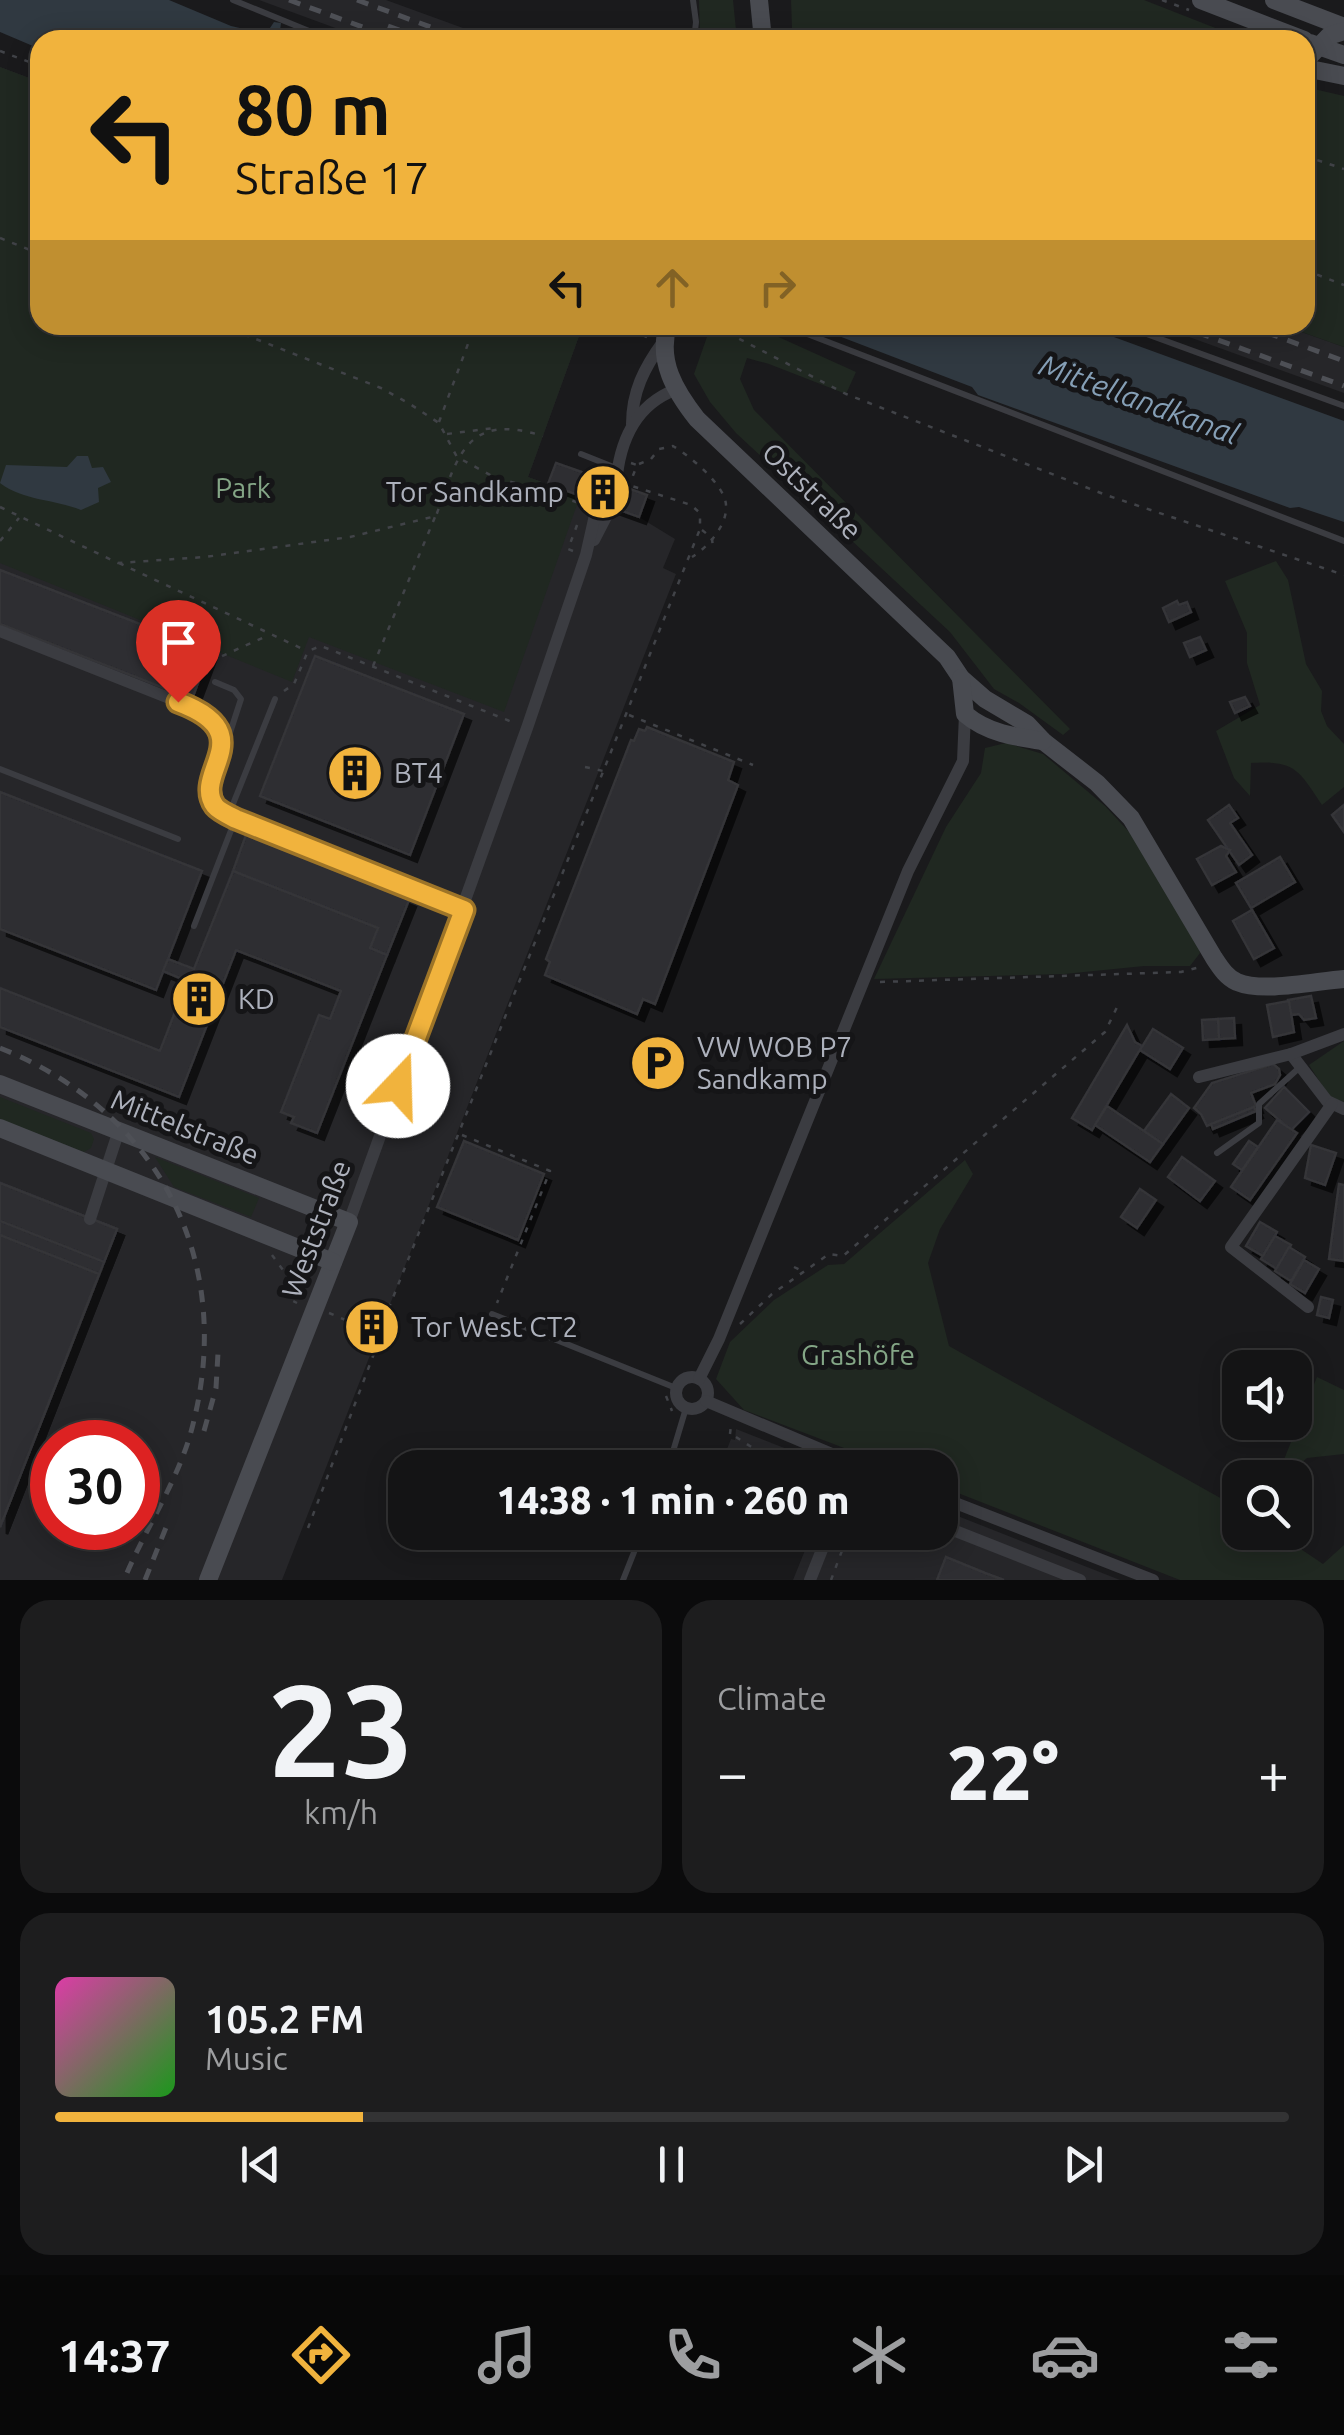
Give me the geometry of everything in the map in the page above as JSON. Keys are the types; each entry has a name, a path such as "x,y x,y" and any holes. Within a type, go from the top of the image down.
{"street":[{"path":"759,0 762,30"},
{"path":"1201,0 1278,30"},
{"path":"1274,0 1344,29"},
{"path":"1315,40 1344,29"},
{"path":"1315,44 1344,55"},
{"path":"1315,68 1344,76"},
{"path":"632,426 632,400 646,364 664,335"},
{"name":"Oststraße","path":"665,335 675,390 697,419 947,657 961,678 984,699 1027,724 1097,783 1131,818 1214,958"},
{"path":"618,484 617,468 632,426 643,408 656,397 675,390"},
{"name":"Weststraße","path":"208,1580 349,1222 464,910 602,506"},
{"path":"0,631 202,711 219,730 223,751 210,789 215,806 232,817 464,910"},
{"path":"699,1379 719,1339 908,871 963,761 965,714 961,678"},
{"path":"965,714 990,730 1043,741"},
{"path":"1214,958 1229,977 1248,985 1344,979"},
{"path":"1199,1077 1292,1054 1344,1034"},
{"path":"1292,1054 1314,1087 1338,1106 1231,1246 1308,1307"},
{"name":"Mittelstraße","path":"0,1084 349,1222"},
{"path":"0,1128 333,1262"},
{"path":"90,1218 119,1130"},
{"path":"685,1378 699,1379 706,1386 706,1401 695,1409 686,1408 676,1398 676,1388 685,1378"},
{"path":"706,1401 822,1450"},
{"path":"958,1505 1153,1580"},
{"path":"958,1532 1080,1580"},
{"path":"810,1580 821,1550"}],"lane":[{"path":"233,0 306,30"},
{"path":"693,0 695,30"},
{"path":"810,335 1344,541"},
{"path":"1149,335 1344,406"},
{"path":"580,454 617,468"},
{"path":"215,682 234,690 241,700 223,751"},
{"path":"194,926 275,698"},
{"path":"0,769 178,839"},
{"path":"1217,1153 1258,1123 1259,1104 1300,1067"},
{"path":"492,1314 676,1388"},
{"path":"673,1450 686,1408"},
{"path":"623,1580 635,1550"}],"path":[{"path":"0,52 30,62"},
{"path":"1315,159 1344,169"},
{"path":"0,238 30,250"},
{"path":"1315,274 1344,285"},
{"path":"245,335 380,388 439,424 457,457 492,476 602,506"},
{"path":"439,424 471,335"},
{"path":"732,335 846,394 1106,495 1344,575"},
{"path":"445,435 505,427 543,436"},
{"path":"372,666 457,457 472,440 505,427"},
{"path":"637,465 651,460 659,449 673,446 718,487 727,502 725,515 705,550 690,558"},
{"path":"308,1528 382,1336 384,1320 700,530 700,513 691,505 618,484"},
{"path":"0,507 308,651 322,646 527,728"},
{"path":"118,562 205,557 350,537 436,516"},
{"path":"0,540 20,517"},
{"path":"700,530 712,538"},
{"path":"712,538 713,549"},
{"path":"205,677 211,661 270,634"},
{"path":"275,698 294,684 308,651"},
{"path":"628,714 753,765"},
{"path":"586,767 605,772"},
{"path":"860,989 876,982 1195,971 1214,958"},
{"path":"997,989 1001,980"},
{"path":"719,1339 726,1337 772,1294 830,1254 843,1256 1105,1032 1119,1003"},
{"path":"460,1135 550,1171 492,1314"},
{"path":"972,1137 978,1139"},
{"path":"866,1228 872,1231"},
{"path":"263,1248 276,1258 288,1277 292,1301 400,1344"},
{"path":"828,1248 830,1254"},
{"path":"794,1267 804,1272"},
{"path":"767,1290 772,1294"},
{"path":"730,1434 732,1424"},
{"path":"736,1437 756,1450"},
{"path":"831,1580 842,1550"}],"shaded area":[{"path":"259,0 386,0 468,30 341,30"},
{"path":"0,67 30,78 30,335 579,335 528,477 639,517 675,539 663,568 676,574 282,1580 0,1580"},
{"path":"1184,335 1310,335 1344,347 1344,393"},
{"path":"736,1429 790,1450 727,1450 731,1439 735,1440"},
{"path":"958,1516 1120,1580 793,1580 805,1550 958,1550"}],"green space":[{"path":"699,0 733,0 736,30 700,30"},
{"path":"791,0 1144,0 1220,30 830,30 792,28"},
{"name":"Park","path":"0,67 30,78 30,335 579,335 528,477 580,496 504,712 309,637 292,682 0,563"},
{"path":"1315,89 1344,96 1344,347 1310,335 1315,335"},
{"path":"708,335 774,335 856,372 846,394 747,358 740,379 754,410 1070,729 1063,735 994,689 950,632 736,433 710,402 694,374"},
{"path":"1276,561 1288,580 1306,664 1322,691 1321,711 1327,726 1344,744 1344,787 1322,805 1301,776 1277,763 1251,763 1250,796 1234,778 1216,731 1260,705 1247,663 1247,633 1225,581"},
{"path":"1006,743 1043,754 1105,806 1130,833 1195,934 1200,953 1190,966 874,979 946,827 981,773 985,748"},
{"path":"1344,1041 1344,1102 1331,1099 1309,1065"},
{"path":"0,1097 91,1133 91,1148 84,1152 0,1119"},
{"path":"155,1157 259,1198 251,1217 174,1187"},
{"name":"Grashöfe","path":"965,1160 973,1174 940,1229 928,1263 949,1346 1222,1499 1222,1550 1302,1550 1323,1564 1344,1545 1344,1580 1180,1580 958,1493 958,1450 849,1450 744,1410 716,1379 730,1342 774,1300 828,1265 844,1264"},
{"path":"1317,1377 1344,1390 1344,1454 1284,1460 1292,1440 1312,1440 1312,1390"}],"water":[{"path":"0,0 169,0 248,30 30,30 30,45 0,32"},
{"path":"274,22 281,23 280,30 269,30"},
{"name":"Mittellandkanal","path":"836,335 1108,335 1344,421 1344,522 1299,507 1290,508 978,395 972,387"},
{"path":"77,456 88,456 92,468 103,467 111,482 98,488 99,502 81,510 19,493 0,483 6,465 67,467"}],"building":[{"name":"Tor Sandkamp","path":"556,463 647,495 639,517 548,484"},
{"path":"0,570 210,651 192,699 0,624"},
{"path":"1177,601 1179,605 1187,602 1191,612 1169,622 1163,608"},
{"path":"1200,637 1206,650 1190,657 1184,643"},
{"name":"BT4","path":"315,656 464,714 410,855 260,796"},
{"path":"1245,697 1250,706 1235,713 1230,702"},
{"path":"647,727 734,762 728,780 738,785 655,1004 643,999 637,1014 545,975 550,962 546,959 631,740 634,741 639,729 645,731"},
{"path":"0,792 202,871 156,990 0,929"},
{"path":"1229,805 1238,818 1230,823 1252,855 1239,865 1208,820"},
{"path":"1344,805 1344,832 1332,815"},
{"path":"246,835 409,900 387,955 370,948 378,928 233,871"},
{"path":"1221,846 1230,850 1226,856 1236,872 1212,885 1197,859"},
{"path":"1280,857 1295,882 1251,908 1236,883"},
{"name":"KD","path":"233,871 378,928 370,948 387,955 317,1133 291,1123 294,1117 281,1112 319,1015 330,1019 341,991 236,950 179,1097 0,1027 0,988 160,1051 187,981 163,971 168,959 194,969"},
{"path":"1252,910 1274,948 1254,959 1233,921"},
{"path":"1311,996 1316,1018 1304,1020 1299,1014 1291,1015 1288,1000"},
{"path":"1289,1001 1294,1032 1273,1037 1267,1005"},
{"path":"1234,1018 1235,1038 1219,1039 1218,1019"},
{"path":"1218,1019 1219,1039 1203,1040 1202,1020"},
{"path":"1127,1025 1135,1042 1142,1046 1092,1130 1072,1118"},
{"path":"1153,1029 1183,1048 1170,1069 1140,1050"},
{"path":"1273,1064 1280,1075 1275,1084 1251,1093 1256,1106 1207,1126 1194,1108 1212,1083"},
{"path":"1284,1087 1309,1112 1291,1130 1265,1108"},
{"path":"1171,1094 1189,1108 1163,1144 1144,1131"},
{"path":"1107,1106 1163,1144 1150,1162 1095,1125"},
{"path":"1254,1107 1256,1111 1213,1129 1211,1124"},
{"path":"1277,1120 1297,1133 1250,1200 1231,1187"},
{"path":"464,1141 544,1174 518,1240 437,1207"},
{"path":"1249,1141 1258,1147 1242,1170 1233,1164"},
{"path":"1311,1145 1336,1153 1325,1185 1305,1178"},
{"path":"1182,1157 1215,1181 1200,1201 1168,1177"},
{"path":"0,1183 117,1229 42,1420 30,1420 30,1451 0,1527"},
{"path":"0,1183 117,1229 104,1262 0,1221"},
{"path":"1339,1184 1344,1185 1344,1261 1329,1259"},
{"path":"1140,1189 1156,1200 1137,1228 1121,1217"},
{"path":"1260,1222 1277,1232 1263,1256 1246,1246"},
{"path":"0,1235 99,1274 42,1420 30,1420 30,1450 0,1527"},
{"path":"1275,1236 1291,1245 1277,1269 1261,1259"},
{"path":"1289,1247 1305,1257 1291,1281 1275,1271"},
{"path":"1304,1260 1319,1269 1305,1293 1290,1284"},
{"path":"1321,1297 1333,1300 1329,1318 1317,1315"},
{"name":"Tor West CT2","path":"368,1314 384,1320 376,1340 361,1333"},
{"path":"946,1557 985,1573 1004,1580 937,1580"}],"tunnel":[{"path":"598,502 607,481"},
{"path":"610,509 617,495 616,485"}],"railway":[{"path":"289,0 371,30"},
{"path":"357,0 439,30"},
{"path":"388,26 399,30"},
{"path":"1204,335 1344,386"},
{"path":"1273,335 1344,361"},
{"path":"0,1048 55,1075 102,1109 140,1150 170,1196 191,1247 202,1302 204,1360 194,1420 172,1482 124,1580"},
{"path":"204,1431 216,1388 218,1353"},
{"path":"145,1580 169,1520"}],"place":[{"name":"Tor Sandkamp","path":"603,492"},
{"name":"BT4","path":"355,773"},
{"name":"KD","path":"199,999"},
{"name":"VW WOB P7 Sandkamp","path":"658,1063"},
{"name":"Tor West CT2","path":"372,1327"}],"route":[{"path":"178,702 202,711 219,730 223,751 210,789 215,806 236,819 464,910 398,1086"}]}
